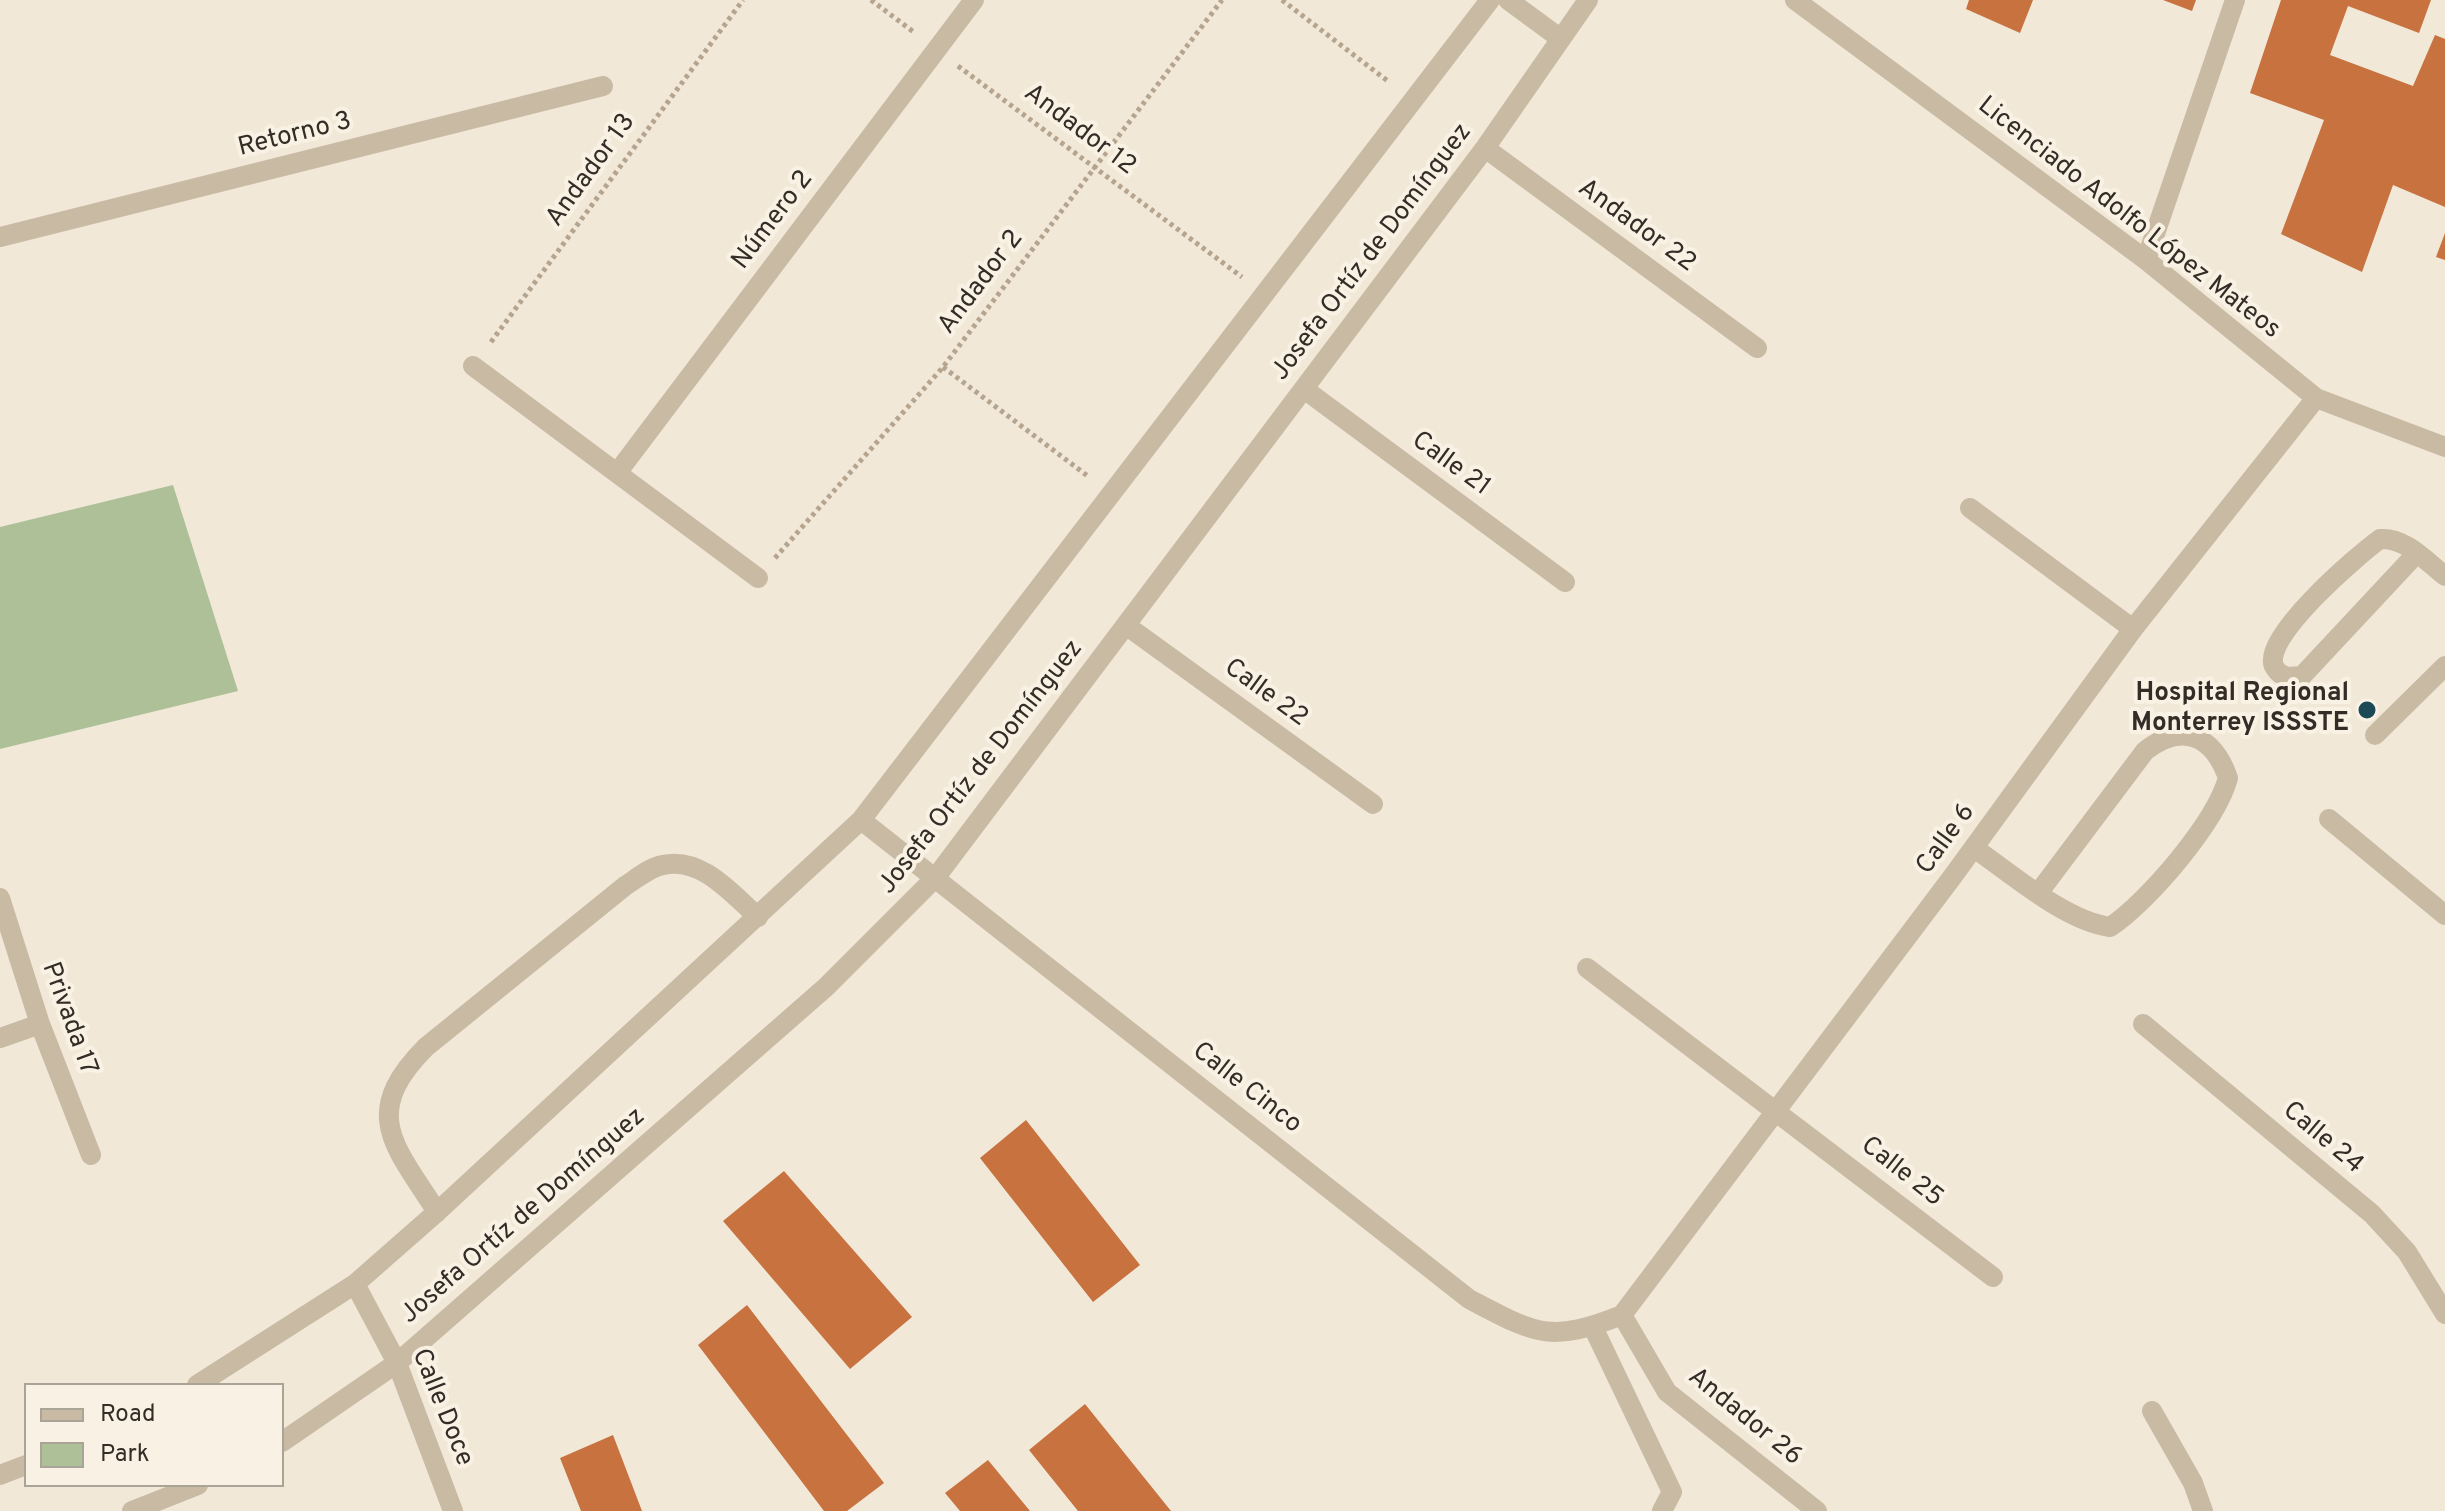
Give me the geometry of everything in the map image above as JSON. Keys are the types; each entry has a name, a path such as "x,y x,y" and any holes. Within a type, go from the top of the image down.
{"street":[{"name":"Número 2","path":"617,473 974,0"},
{"path":"200,1383 355,1284 861,820 1490,0"},
{"path":"1508,0 1561,39"},
{"name":"Josefa Ortíz de Domínguez","path":"284,1441 397,1363 826,987 936,877 1485,148 1588,0"},
{"name":"Licenciado Adolfo López Mateos","path":"1795,0 2146,260 2316,398 2445,447"},
{"path":"2146,260 2235,0"},
{"name":"Retorno 3","path":"0,237 603,86"},
{"name":"Andador 22","path":"1485,148 1757,348"},
{"path":"473,366 758,578"},
{"name":"Calle 21","path":"1304,389 1565,582"},
{"name":"Calle 6","path":"1622,1315 1974,848 2133,629 2316,398"},
{"path":"1970,508 2133,629"},
{"path":"2417,553 2309,670 2289,678 2278,673 2272,663 2273,649 2288,625 2380,539 2394,538 2417,553 2445,576"},
{"name":"Calle 22","path":"1127,626 1373,804"},
{"path":"2375,735 2445,666"},
{"path":"1974,848 2039,892 2089,924 2110,927 2127,916 2213,815 2228,778 2222,761 2201,741 2181,732 2163,737 2145,751 2039,892"},
{"path":"2329,819 2445,915"},
{"name":"Calle Cinco","path":"861,820 1469,1299 1515,1323 1554,1335 1593,1327 1622,1315"},
{"path":"437,1212 400,1154 387,1123 391,1091 406,1067 426,1047 625,886 662,865 683,864 710,875 758,917"},
{"name":"Privada 17","path":"0,898 40,1024 91,1155"},
{"path":"1587,968 1777,1111"},
{"path":"0,1038 40,1024"},
{"name":"Calle 24","path":"2143,1024 2372,1214 2407,1252 2445,1314"},
{"name":"Calle 25","path":"1777,1111 1993,1277"},
{"name":"Calle Doce","path":"355,1284 397,1363 453,1511"},
{"name":"Andador 26","path":"1622,1315 1667,1392 1817,1511"},
{"path":"1593,1327 1672,1492 1662,1511"},
{"path":"2152,1411 2193,1483 2203,1511"},
{"path":"0,1475 24,1466"},
{"path":"132,1511 193,1487"}],"path":[{"name":"Andador 13","path":"473,366 743,0"},
{"name":"Andador 12","path":"871,0 1264,293"},
{"name":"Andador 2","path":"758,578 943,367 1222,0"},
{"path":"1282,0 1412,100"},
{"path":"943,367 1111,493"}],"green space":[{"path":"173,485 238,691 0,749 0,527"}],"building":[{"path":"1969,0 2033,0 2020,33 1966,9"},
{"path":"2163,0 2196,0 2192,11"},
{"path":"2281,0 2431,0 2419,33 2348,6 2330,55 2413,86 2435,35 2445,39 2445,207 2393,185 2362,272 2281,234 2324,120 2250,93"},
{"path":"2445,233 2445,260 2436,257"},
{"path":"1026,1120 1140,1265 1093,1302 980,1158"},
{"path":"784,1171 912,1317 850,1369 723,1221"},
{"path":"747,1305 884,1483 847,1511 824,1511 698,1345"},
{"path":"1085,1404 1171,1511 1078,1511 1029,1450"},
{"path":"613,1435 642,1511 581,1511 560,1458"},
{"path":"988,1460 1030,1511 960,1511 945,1493"}],"place":[{"name":"Hospital Regional Monterrey ISSSTE","path":"2367,710"}]}
